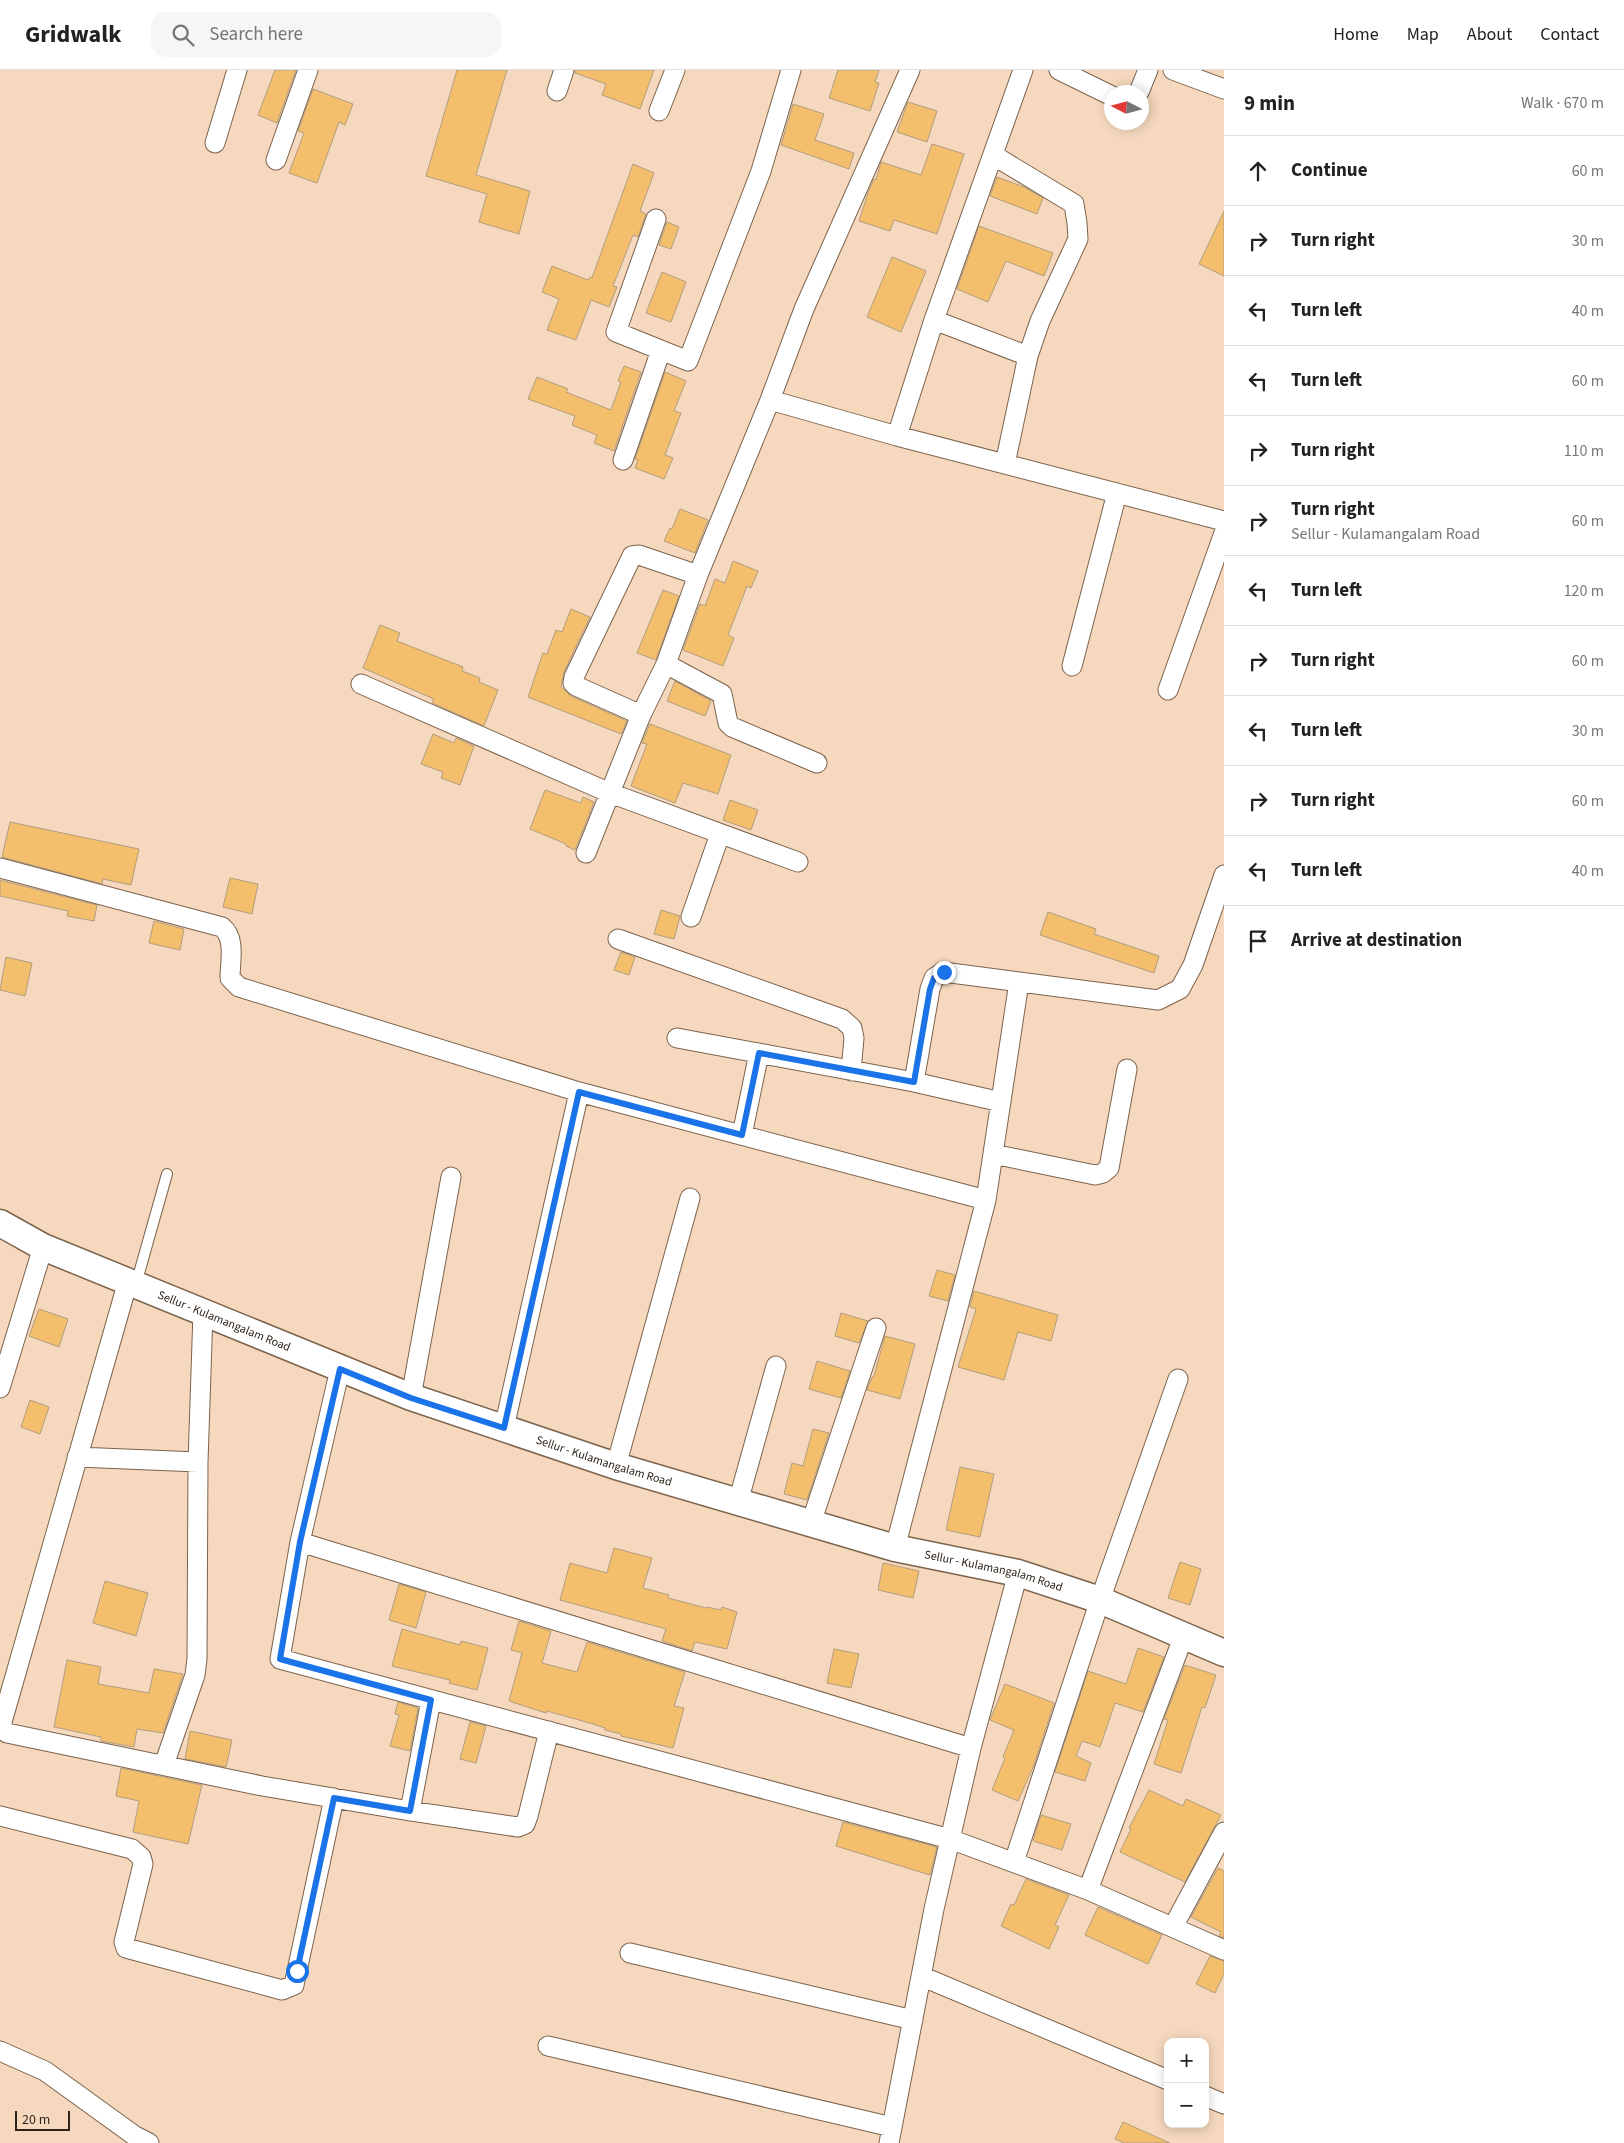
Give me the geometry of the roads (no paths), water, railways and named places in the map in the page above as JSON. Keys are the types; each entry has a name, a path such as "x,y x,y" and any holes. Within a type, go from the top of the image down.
{"main road":[{"name":"Sellur - Kulamangalam Road","path":"0,1223 43,1247 411,1398 616,1466 895,1548 1018,1573 1100,1600 1224,1653"}],"street":[{"path":"215,143 237,70"},
{"path":"276,160 308,70"},
{"path":"557,91 564,70"},
{"path":"659,111 675,70"},
{"path":"656,219 616,332 688,361 761,171 792,70"},
{"path":"586,853 641,715 666,664 698,575 770,400 804,310 910,70"},
{"path":"897,436 934,320 1024,70"},
{"path":"1059,70 1104,92"},
{"path":"1142,85 1148,70"},
{"path":"1172,70 1224,89"},
{"path":"993,155 1074,204 1078,239 1040,321 1028,356 1005,464"},
{"path":"934,320 1028,356"},
{"path":"623,460 661,350"},
{"path":"770,400 897,436 1224,521"},
{"path":"1072,666 1117,493"},
{"path":"1168,690 1224,533"},
{"path":"641,715 576,686 573,683 574,677 632,556 639,555 698,575"},
{"path":"666,664 722,694 728,723 732,727 817,763"},
{"path":"361,684 610,792 798,862"},
{"path":"691,917 720,834"},
{"path":"0,868 222,927 228,932 231,939 230,978 239,987 579,1092 986,1200"},
{"path":"914,1082 930,989 934,978 944,972 1158,1000 1180,989 1193,965 1224,875"},
{"path":"618,939 842,1019 852,1028 854,1038 851,1070"},
{"path":"895,1548 986,1200 1019,982"},
{"path":"678,1038 914,1082 1001,1102"},
{"path":"742,1135 759,1053"},
{"path":"993,1154 1095,1175 1104,1173 1109,1168 1127,1069"},
{"path":"504,1428 579,1092"},
{"path":"411,1398 451,1177"},
{"path":"616,1466 690,1198"},
{"path":"0,1388 43,1247"},
{"path":"132,1282 77,1457 2,1722 3,1730 7,1733 164,1766 334,1798 518,1826 525,1824 549,1731"},
{"path":"164,1766 195,1675 197,1640 198,1462 203,1312"},
{"path":"810,1523 876,1328"},
{"path":"738,1502 776,1366"},
{"path":"340,1369 300,1542 280,1659 950,1839 1088,1890 1224,1950"},
{"path":"1014,1862 1100,1600 1178,1380"},
{"path":"77,1457 198,1462"},
{"path":"300,1542 971,1748"},
{"path":"548,2046 890,2135 950,1839 971,1748 1018,1573"},
{"path":"1088,1890 1184,1635"},
{"path":"410,1811 431,1700"},
{"path":"0,1816 132,1849 141,1857 143,1864 124,1942 126,1948 282,1990 294,1985 334,1798"},
{"path":"1173,1927 1224,1832"},
{"path":"630,1954 913,2020"},
{"path":"921,1976 1164,2078"},
{"path":"0,2051 45,2071 135,2136 149,2143"},
{"path":"1209,2098 1224,2104"}],"lane":[{"path":"132,1282 167,1174"}]}
